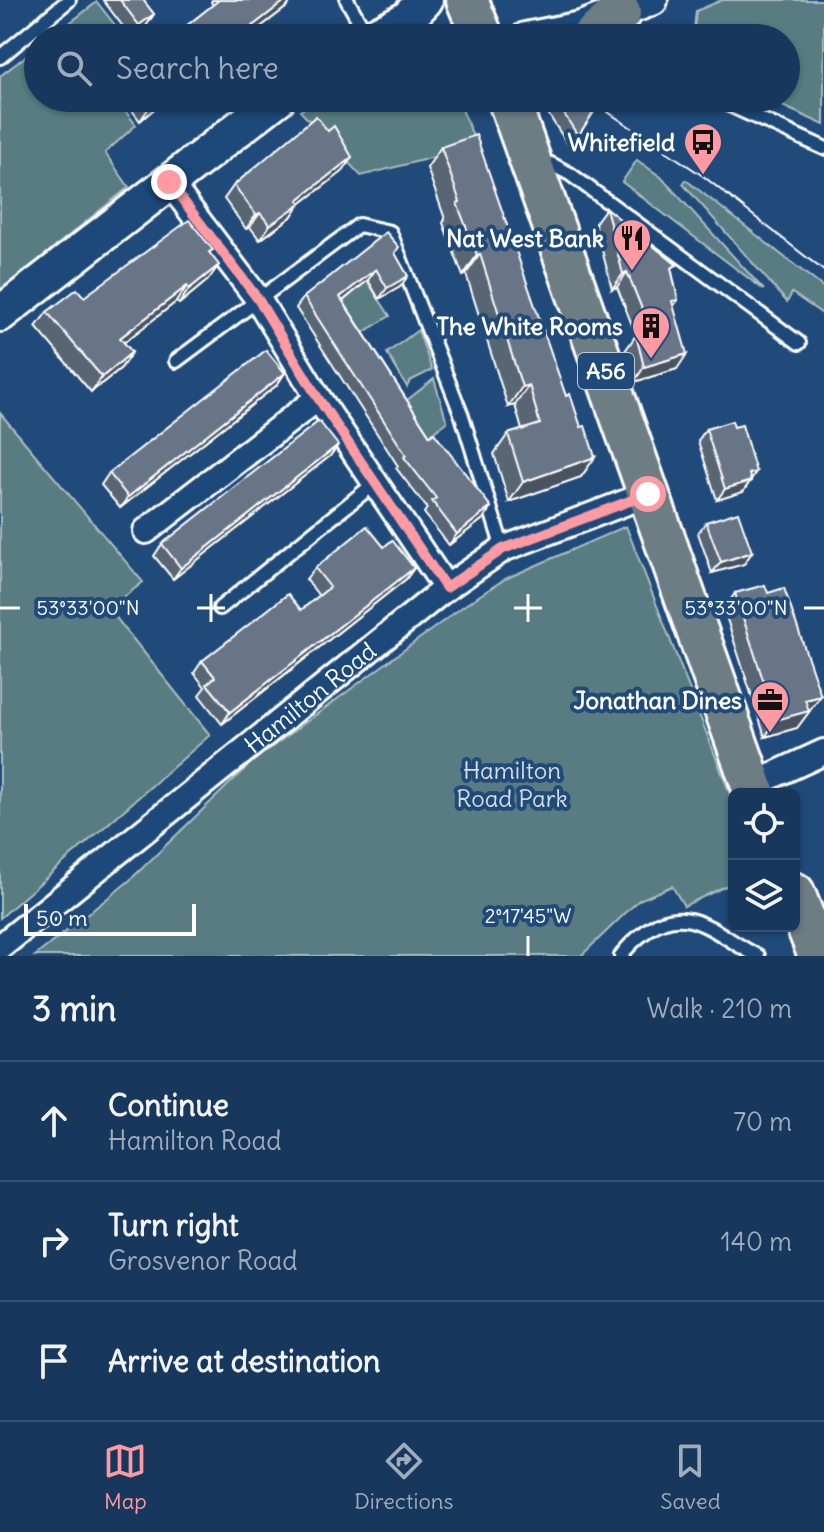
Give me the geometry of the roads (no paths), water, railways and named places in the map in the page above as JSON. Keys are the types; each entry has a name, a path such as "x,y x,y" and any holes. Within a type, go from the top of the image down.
{"highway":[{"path":"467,0 477,24"},
{"name":"A56","path":"521,112 535,166 752,788"},
{"path":"800,912 813,952"}],"main road":[{"path":"397,24 407,19 425,0"},
{"path":"0,314 260,112"}],"street":[{"path":"596,24 622,19"},
{"path":"169,182 258,299 318,398 446,588"},
{"path":"146,531 318,398"},
{"name":"Hamilton Road","path":"0,947 446,588 503,549 648,494"},
{"path":"757,788 824,752"}],"lane":[{"path":"40,24 69,0"},
{"path":"347,0 359,24"},
{"path":"0,57 24,37"},
{"path":"745,112 824,148"},
{"path":"535,166 551,164 570,174 799,343"},
{"path":"176,361 359,225 390,232 462,416 503,549"},
{"path":"220,608 375,483"},
{"path":"621,956 661,921 684,917 708,925 758,956"}],"tram line":[{"path":"608,112 703,176 824,271"}],"place":[{"name":"Whitefield","path":"703,176"},
{"name":"Nat West Bank","path":"632,272"},
{"name":"The White Rooms","path":"651,360"},
{"name":"Jonathan Dines","path":"770,734"}],"park label":[{"name":"Hamilton Road Park","path":"512,784"}]}
